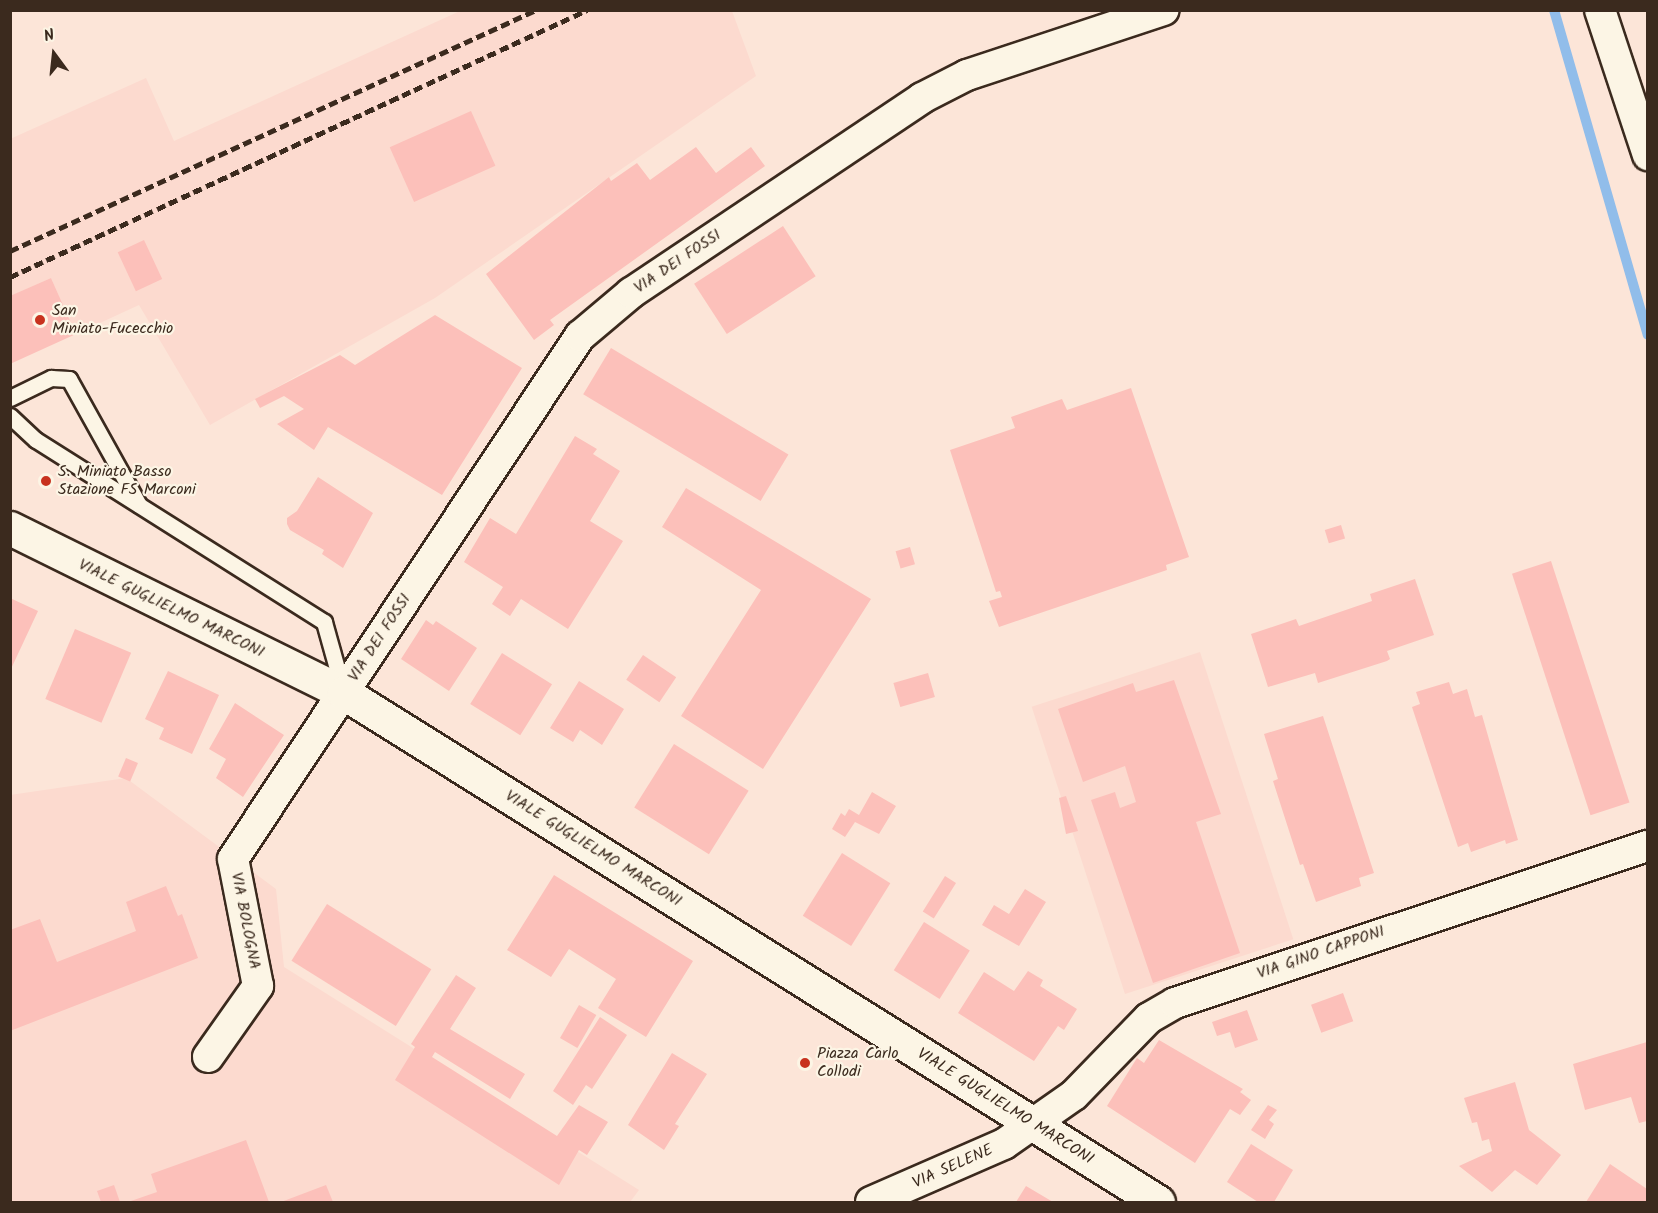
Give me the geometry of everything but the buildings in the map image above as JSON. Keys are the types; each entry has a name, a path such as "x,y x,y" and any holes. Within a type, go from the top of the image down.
{"street":[{"name":"VIA DEI FOSSI","path":"344,693 580,336 632,293 922,98 967,75 1164,10"},
{"path":"1600,10 1647,155"},
{"name":"VIALE GUGLIELMO MARCONI","path":"10,528 344,693 1158,1203"},
{"name":"VIA BOLOGNA","path":"208,1058 258,986 233,859 344,693"},
{"name":"VIA GINO CAPPONI","path":"1032,1124 1074,1095 1149,1018 1174,1003 1647,846"},
{"name":"VIA SELENE","path":"871,1203 1004,1144 1032,1124"}],"lane":[{"path":"10,398 51,378 69,379 140,508"},
{"path":"10,416 36,440 140,508 324,622 344,693"}],"shaded area":[{"path":"460,11 732,11 756,76 435,298 210,425 139,305 76,334 51,278 11,296 10,139 146,78 174,141"},
{"path":"1200,652 1293,939 1125,994 1032,707"},
{"path":"126,778 276,889 284,967 639,1190 630,1202 11,1202 10,795"}],"waterway":[{"path":"1554,10 1648,335"}],"railway":[{"path":"10,251 536,10"},
{"path":"10,277 587,10"}],"place":[{"name":"San Miniato-Fucecchio","path":"40,320"},
{"name":"S. Miniato Basso Stazione FS Marconi","path":"46,481"},
{"name":"Piazza Carlo Collodi","path":"805,1063"}]}
